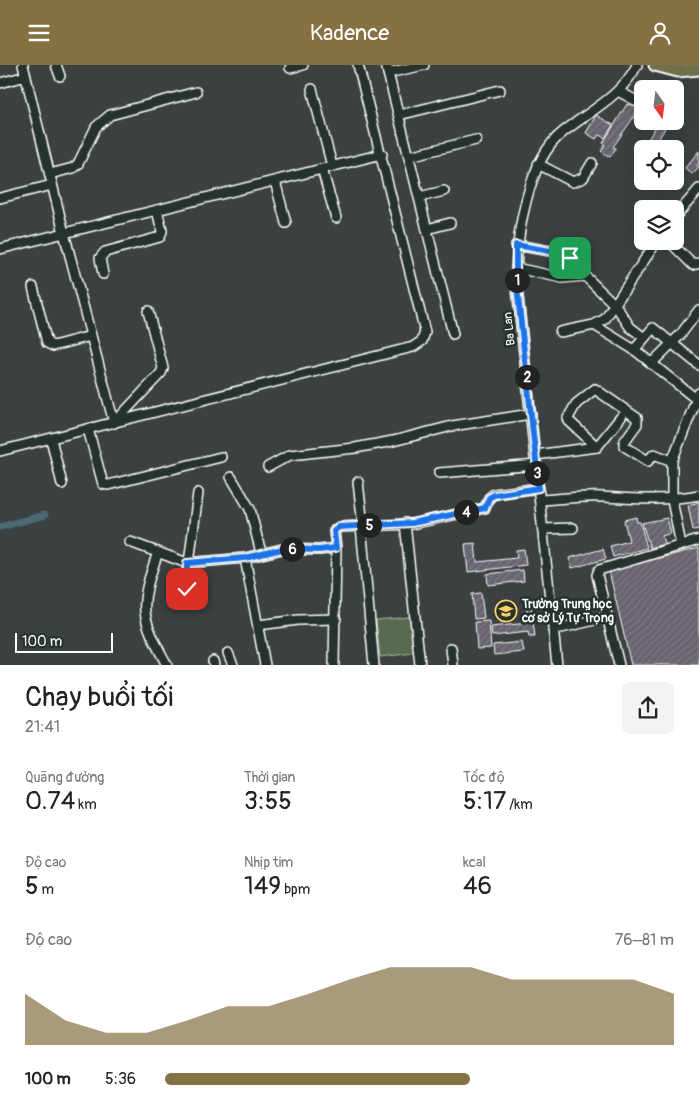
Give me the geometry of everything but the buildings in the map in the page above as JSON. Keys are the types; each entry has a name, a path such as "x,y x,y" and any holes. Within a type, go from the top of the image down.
{"main road":[{"path":"655,65 678,71 699,69"}],"street":[{"path":"23,65 64,233 114,423"},
{"path":"56,65 60,76"},
{"path":"290,68 303,65"},
{"path":"0,451 413,347 422,341 425,332 382,154 358,65"},
{"path":"424,65 387,69 453,334"},
{"name":"Ba Lan","path":"557,665 516,268 516,245 538,164 544,151 560,134 618,91 632,75 637,65"},
{"path":"0,83 26,76"},
{"path":"312,89 332,166"},
{"path":"399,115 500,90"},
{"path":"618,91 634,100"},
{"path":"50,175 73,169 78,165 96,127 110,115 196,93"},
{"path":"409,156 476,140"},
{"path":"0,249 382,154"},
{"path":"538,164 574,182 582,178 592,163"},
{"path":"322,169 336,218"},
{"path":"275,181 286,223"},
{"path":"0,198 52,185"},
{"path":"684,206 699,189"},
{"path":"419,197 444,191"},
{"path":"103,274 100,258 104,252 160,237 162,231 157,210"},
{"path":"427,229 450,223"},
{"path":"516,245 550,251 569,248 570,258"},
{"path":"560,332 594,325 605,319 616,306 651,250"},
{"path":"678,250 694,265 699,263"},
{"path":"516,268 562,278 586,276 616,306 630,327 643,337"},
{"path":"33,287 47,343 53,346 91,336"},
{"path":"651,363 681,334 699,310"},
{"path":"114,423 161,373 162,368 148,311"},
{"path":"594,325 634,350 697,396 672,461 672,500 681,545"},
{"path":"634,350 643,337 653,328 699,365"},
{"path":"597,447 568,417 576,404 595,389 637,418 637,423 624,442 624,446 648,461 654,454 672,461"},
{"path":"268,467 290,455 354,448 393,441 452,426 531,413"},
{"path":"535,455 597,447 621,417"},
{"path":"88,429 103,484 108,485 221,457"},
{"path":"51,439 62,484"},
{"path":"439,473 536,465"},
{"path":"231,477 250,509 260,553"},
{"path":"358,482 374,665"},
{"path":"334,665 336,548 334,531 336,528 406,523 485,508 493,495 539,488"},
{"path":"187,589 188,563 198,493"},
{"path":"541,500 601,497 640,501 672,500 699,495"},
{"path":"406,523 420,665"},
{"path":"543,529 573,529"},
{"path":"619,665 597,575 599,569 699,540"},
{"path":"130,542 188,563 245,558 282,549 319,550 336,548"},
{"path":"158,553 144,591 144,611 148,629 167,665"},
{"path":"245,558 266,665"},
{"path":"553,630 607,617"},
{"path":"258,625 298,620 336,619"},
{"path":"451,648 453,665"},
{"path":"228,653 233,665"}],"green space":[{"path":"410,617 414,653 380,657 376,620"}],"waterway":[{"path":"0,527 45,515"}],"place":[{"name":"Trường Trung học cơ sở Lý Tự Trọng","path":"506,611"}],"route":[{"path":"187,589 187,563 245,558 282,549 319,550 336,548 334,531 339,527 412,523 485,508 489,498 494,495 539,488 516,278 516,245 550,251 569,248 570,258"}]}
